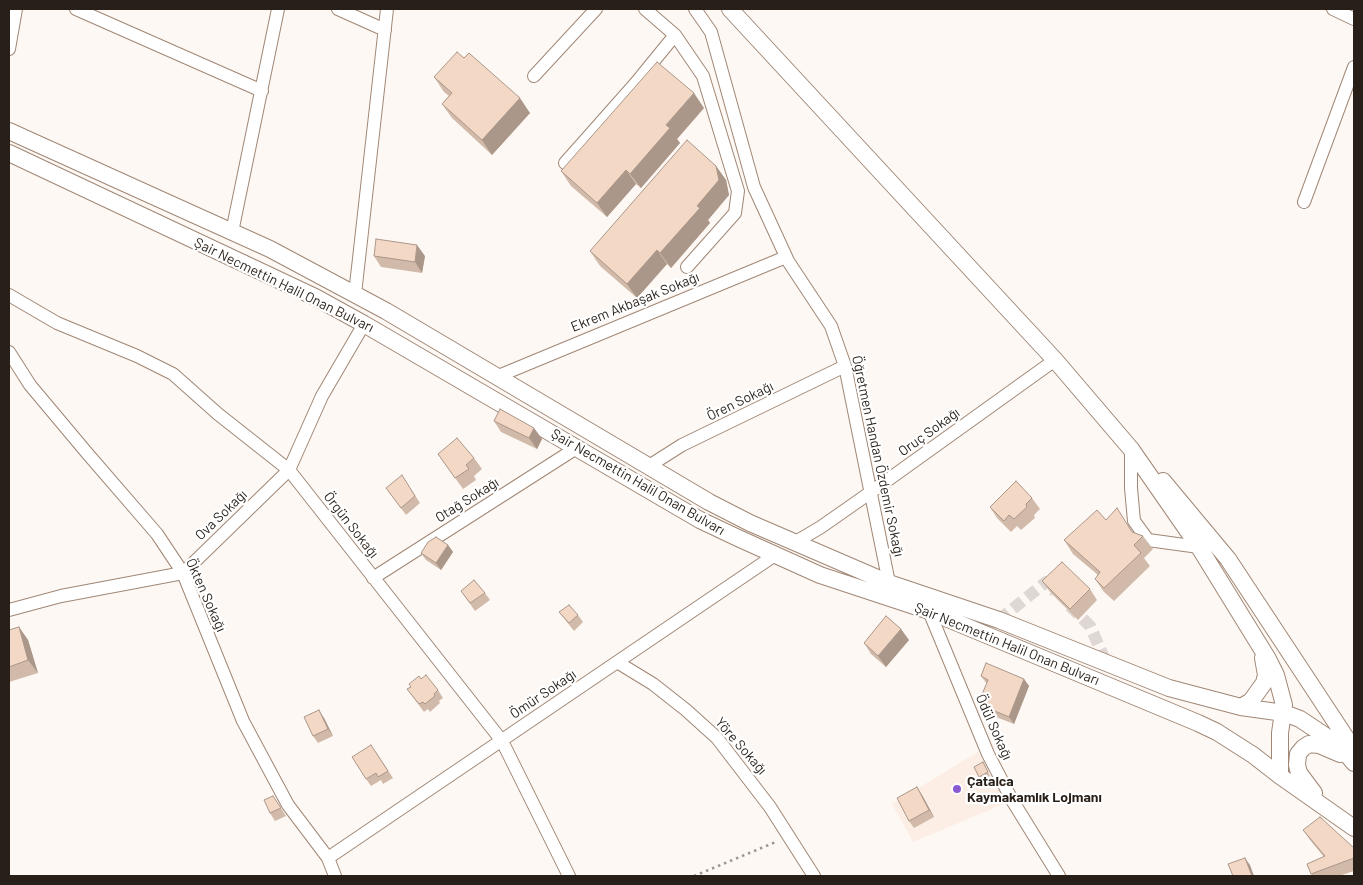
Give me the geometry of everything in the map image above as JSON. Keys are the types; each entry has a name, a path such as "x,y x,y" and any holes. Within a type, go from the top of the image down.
{"main road":[{"path":"730,9 1055,360 1131,449 1199,547 1276,675 1283,698 1284,713 1280,733 1280,776"},
{"name":"Şair Necmettin Halil Onan Bulvarı","path":"9,131 270,249 356,294 717,506 750,523 889,583 999,620 1169,688 1241,707 1284,713 1317,729 1353,757"},
{"name":"Şair Necmettin Halil Onan Bulvarı","path":"9,153 315,297 700,520 820,575 928,611 1198,723 1239,746 1354,828"},
{"path":"1131,449 1146,462 1199,522 1228,559 1353,757"},
{"path":"1241,707 1251,701 1264,683 1266,675 1260,646"},
{"path":"1324,806 1299,773 1297,765 1298,754 1310,744 1319,745 1353,757"}],"street":[{"path":"9,49 16,9"},
{"path":"76,9 262,91"},
{"path":"232,232 278,9"},
{"path":"338,9 385,30"},
{"path":"356,294 387,9"},
{"path":"534,76 596,9"},
{"path":"646,9 675,35 703,76 738,191 735,213 687,267"},
{"name":"Öğretmen Handan Özdemir Sokağı","path":"695,9 711,32 754,188 786,257 831,326 845,366 889,583"},
{"path":"1333,9 1354,19"},
{"path":"565,163 635,84 675,35"},
{"path":"1304,202 1354,67"},
{"name":"Ekrem Akbaşak Sokağı","path":"496,377 786,257"},
{"name":"Örgün Sokağı","path":"9,295 58,323 137,356 173,374 218,414 289,470 502,741 569,876"},
{"name":"Ova Sokağı","path":"183,573 289,470 322,396 364,324"},
{"name":"Ökten Sokağı","path":"9,352 30,385 157,534 183,573 243,721 288,805 328,858 336,876"},
{"name":"Oruç Sokağı","path":"794,542 822,527 1055,360"},
{"name":"Ören Sokağı","path":"649,466 682,445 845,366"},
{"name":"Otağ Sokağı","path":"373,578 578,448"},
{"path":"1131,449 1131,488 1134,521 1148,540 1199,547"},
{"name":"Ömür Sokağı","path":"328,858 776,555"},
{"path":"9,610 61,596 183,573"},
{"name":"Ödül Sokağı","path":"928,611 988,754 1012,800 1059,876"},
{"name":"Yöre Sokağı","path":"617,662 653,684 717,738 770,806 814,876"}],"path":[{"path":"694,876 789,836"}],"shaded area":[{"name":"Çatalca Kaymakamlık Lojmanı","path":"978,752 1006,803 913,842 892,804"}],"building":[{"path":"457,52 464,58 469,53 520,98 482,140 442,104 452,93 434,77"},
{"path":"657,62 694,93 666,125 670,128 630,174 626,170 597,203 561,171"},
{"path":"687,140 716,166 719,180 697,206 700,208 660,253 657,250 627,284 590,251"},
{"path":"376,239 417,245 415,262 374,256"},
{"path":"500,409 534,428 529,438 494,421"},
{"path":"457,438 474,458 466,465 469,469 455,478 438,454"},
{"path":"402,475 415,496 401,508 386,488"},
{"path":"1016,481 1032,498 1026,504 1027,507 1014,519 1009,515 1004,521 990,507"},
{"path":"1117,508 1132,532 1143,536 1134,545 1141,553 1104,588 1095,579 1100,572 1064,540 1097,510 1106,520"},
{"path":"436,537 448,545 436,563 421,553 428,542"},
{"path":"1062,562 1090,589 1070,609 1042,581"},
{"path":"474,580 485,593 470,603 461,591"},
{"path":"569,605 578,615 569,623 559,612"},
{"path":"886,616 901,629 878,656 864,643"},
{"path":"19,627 28,660 9,667 9,630"},
{"path":"986,663 1024,679 1009,717 978,704 988,680 981,676"},
{"path":"426,675 438,690 434,694 435,696 425,704 423,702 419,704 407,689 411,687 409,684 419,676 421,679"},
{"path":"319,710 328,729 313,736 304,717"},
{"path":"371,745 388,771 378,777 376,773 366,779 352,757"},
{"path":"983,762 988,772 979,777 974,767"},
{"name":"Çatalca Kaymakamlık Lojmanı","path":"917,787 929,810 909,821 897,798"},
{"path":"273,796 281,808 270,813 264,800"},
{"path":"1320,817 1354,848 1354,858 1311,874 1307,864 1325,856 1303,830"},
{"path":"1245,858 1252,876 1233,876 1228,864"}],"tunnel":[{"path":"999,620 1046,582 1055,592"},
{"path":"1070,606 1090,626 1106,662"}],"place":[{"name":"Çatalca Kaymakamlık Lojmanı","path":"957,789"}]}
